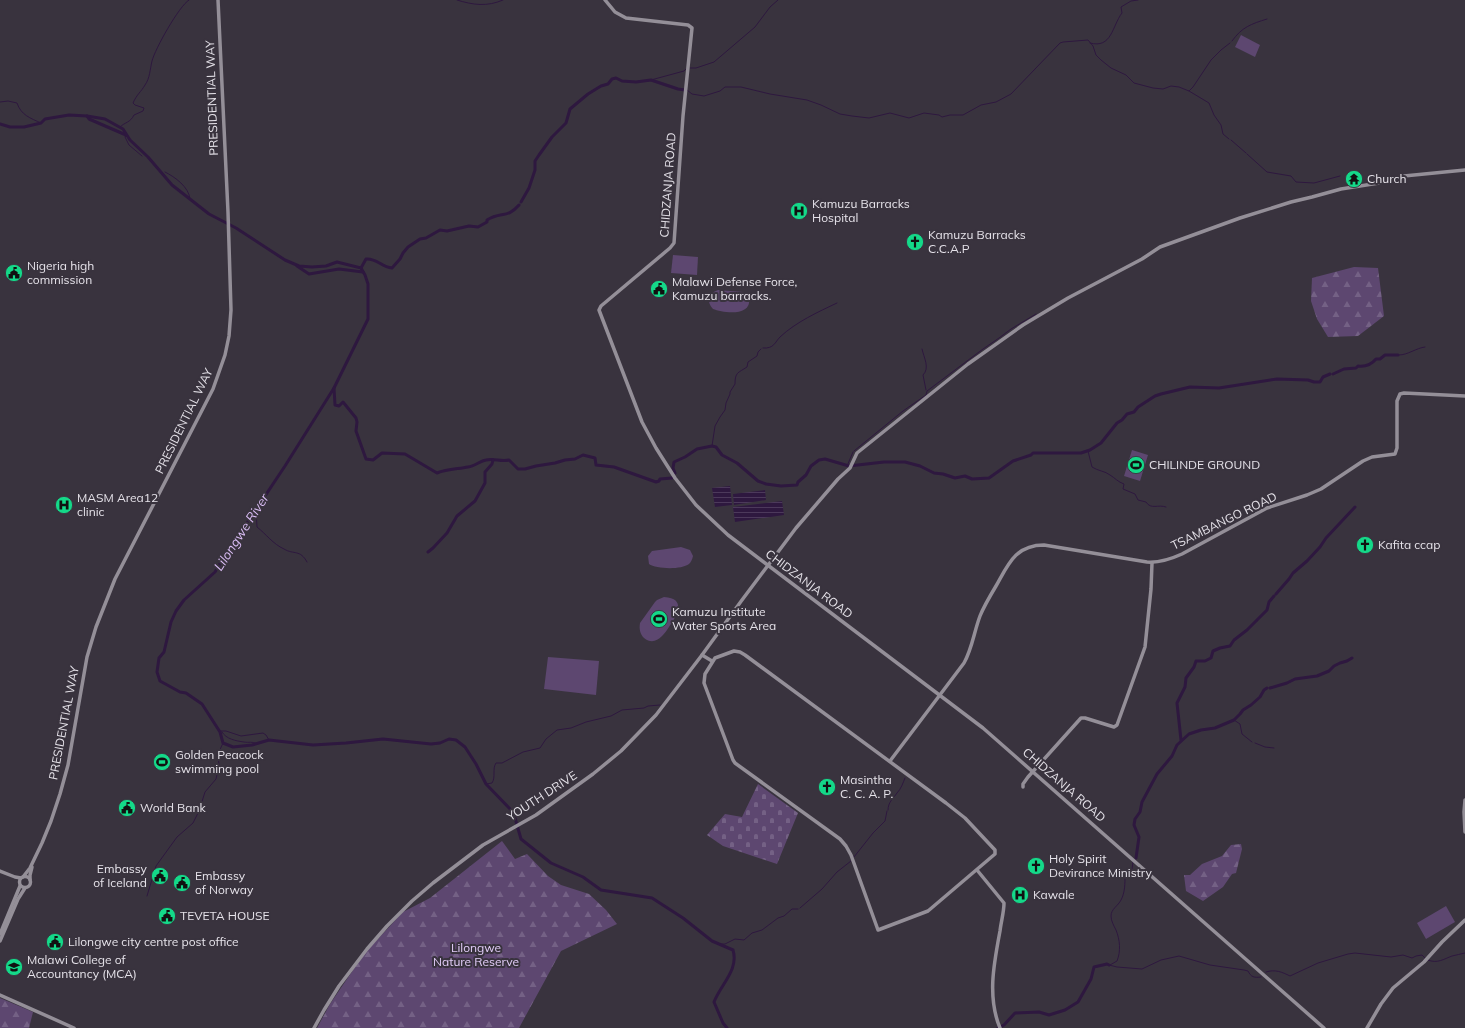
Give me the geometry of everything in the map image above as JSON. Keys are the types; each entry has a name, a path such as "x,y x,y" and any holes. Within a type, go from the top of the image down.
{"street":[{"name":"PRESIDENTIAL WAY","path":"22,877 30,868 51,821 64,779 87,657 103,607 117,575 213,388 222,365 229,336 231,310 229,233 218,0"},
{"name":"CHIDZANJA ROAD","path":"605,0 615,12 628,19 688,24 692,28 683,116 674,243 601,306 599,311 642,422 664,462 696,505 728,535 983,728 1324,1028"},
{"name":"YOUTH DRIVE","path":"314,1028 352,968 398,914 444,874 487,842 524,821 568,792 624,747 662,709 796,528 851,466 858,451 958,372 1041,313 1102,279 1142,259 1158,248 1245,216 1341,189 1379,183 1404,176 1465,170"},
{"name":"TSAMBANGO ROAD","path":"890,761 968,656 979,618 985,605 1009,562 1021,551 1032,546 1050,546 1152,563 1164,561 1177,556 1267,508 1318,491 1367,459 1395,454 1397,448 1397,401 1400,394 1465,396"},
{"path":"1023,787 1024,782 1081,718 1114,727 1117,725 1145,646 1152,563"},
{"path":"736,651 742,652 890,761 965,818 995,850 995,852 994,855 977,870 928,911 878,930 851,855 846,846 840,840 735,763 704,683 705,674 712,661 717,657 736,651"},
{"path":"702,656 712,661"},
{"path":"1465,800 1465,832"},
{"name":"PRESIDENTIAL WAY","path":"30,880 30,873 37,853"},
{"path":"977,870 1004,903 993,978 994,1008 999,1026"},
{"path":"0,941 18,899 25,888 29,885 30,880 27,877 18,878 2,871"},
{"path":"2,871 25,888"},
{"path":"0,934 22,877"},
{"path":"1367,1028 1391,990 1424,962 1465,920"},
{"path":"0,996 74,1028"}],"green space":[{"path":"1241,35 1260,45 1255,57 1235,47"},
{"path":"673,255 698,257 697,275 671,273"},
{"path":"1354,267 1378,268 1384,316 1358,336 1328,337 1317,319 1311,301 1312,278"},
{"path":"718,290 743,292 749,298 749,304 742,311 736,312 723,312 713,309 709,304 709,298 712,293"},
{"name":"CHILINDE GROUND","path":"1132,450 1148,455 1140,481 1124,476"},
{"path":"681,547 690,550 693,556 689,564 669,568 652,566 649,564 648,556 652,551"},
{"name":"Kamuzu Institute Water Sports Area","path":"664,597 671,598 676,601 678,604 677,613 672,623 659,639 655,641 648,640 644,638 641,633 640,623 655,602"},
{"path":"548,657 599,661 596,695 544,689"},
{"path":"758,784 798,813 777,864 723,846 707,835 725,814 742,817"},
{"name":"Lilongwe Nature Reserve","path":"502,841 515,859 527,854 548,876 561,885 589,894 606,910 617,924 561,951 519,1028 317,1028 330,1004 364,954 403,912 430,898"},
{"path":"1241,844 1242,849 1236,873 1232,874 1223,887 1203,901 1186,891 1184,875 1190,875 1202,864 1222,856 1231,845"},
{"path":"1446,906 1455,922 1426,939 1417,923"},
{"path":"0,998 33,1012 29,1028 0,1028"}],"shaded area":[{"path":"730,486 732,505 715,507 712,488"},
{"path":"765,490 766,500 734,505 733,494"},
{"path":"782,501 784,515 735,522 733,507"}],"waterway":[{"path":"120,127 131,120 134,115 143,111 144,108 133,103 147,82 154,55 162,38 179,10 189,0"},
{"path":"457,0 480,4 491,4 503,0"},
{"path":"690,68 696,68 714,62 755,27 770,7 778,0"},
{"path":"1090,43 1103,43 1107,40 1122,13 1121,7 1131,1 1138,0"},
{"path":"1232,41 1239,32 1267,19"},
{"path":"687,90 692,94 704,96 720,91 725,87 741,87 770,94 807,100 840,114 869,118 890,113 909,118 924,113 939,115 942,117 950,115 963,115 981,105 996,102 1011,94 1060,43 1063,42 1088,40 1093,46 1096,55 1101,60 1111,68 1126,75 1134,83 1163,89 1171,86 1179,87 1189,91 1211,60 1230,43"},
{"path":"651,80 684,71 687,68"},
{"path":"521,202 529,188 535,170 535,161 552,137 566,123 570,109 588,94 601,86 608,84 612,79 616,78 622,81 636,82 651,80 685,90"},
{"path":"1189,91 1209,103 1214,115 1221,125 1223,134 1229,139"},
{"path":"0,102 8,101 17,103 23,113 41,123"},
{"name":"Lilongwe River","path":"0,124 10,127 24,127 41,123 45,119 69,115 105,119 123,129 130,140 148,157 172,185 209,214 236,228 285,260 299,266 326,266 337,262 361,268 368,284 368,319 334,388 285,466 215,572 184,600 176,611 171,622 164,652 159,658 157,672 160,681 180,692 186,693 202,704 220,732 223,743 233,747 252,745 269,740 313,745 383,739 431,744 440,743 449,739 456,740 465,747 486,784 511,810 521,839 551,863 583,877 601,890 652,898 683,918 712,941 733,950 734,964 714,1002 723,1023 727,1028"},
{"path":"87,116 89,119 126,135"},
{"path":"126,135 125,137 129,145 142,156"},
{"path":"1231,140 1246,153"},
{"path":"1247,154 1267,172 1291,176 1296,182 1314,183 1340,176"},
{"path":"165,172 177,180 187,190 190,199"},
{"path":"361,268 366,259 373,260 392,268 408,247 420,239 426,238 440,230 447,231 469,226 478,227 492,217 511,212 519,205"},
{"path":"297,266 309,274 339,269 363,272"},
{"path":"763,348 774,345 780,337 793,327 837,303"},
{"path":"854,451 903,411 926,395 927,391 1011,329 1036,314"},
{"path":"1399,355 1425,347"},
{"path":"712,446 715,426 725,410 730,392 735,384 736,375 747,367 748,362 757,356 761,349"},
{"path":"922,349 926,366 923,375 926,390"},
{"path":"1333,374 1344,369 1368,365 1385,355 1398,355"},
{"path":"675,473 673,468 674,462 697,449 712,446 716,447 722,455 737,463 758,481 766,484 781,486 797,485 798,482 806,475 811,466 819,460 825,459 849,466 884,462 905,462 920,466 934,473 955,478 965,476 972,479 989,478 1013,461 1033,453 1081,453 1090,450 1101,443 1117,423 1127,414 1134,412 1138,407 1155,396 1161,394 1190,387 1219,388 1277,379 1320,382 1323,377 1330,374"},
{"path":"334,388 335,405 339,406 343,402 356,418 356,431 366,459 373,460 382,453 405,454 437,473 471,466 489,460 509,460 518,469 525,469 575,459 583,455 595,458 596,465 614,467 656,482 660,479 672,478"},
{"path":"1088,451 1092,467 1108,474 1124,484 1123,489 1135,494 1138,500 1146,502 1150,506 1166,507"},
{"path":"847,466 853,452"},
{"path":"428,552 447,533 457,516 475,501 485,483 485,472 492,464 493,460"},
{"path":"1276,594 1293,573 1307,561 1355,507"},
{"path":"256,510 257,527 280,547 302,555 307,562"},
{"path":"1257,620 1267,610 1269,602 1274,596"},
{"path":"1248,629 1256,621"},
{"path":"1181,740 1177,703 1185,687 1186,678 1194,667 1196,661 1205,661 1211,658 1213,651 1230,646 1234,640 1247,630"},
{"path":"1270,688 1295,679 1317,676 1352,658"},
{"path":"1136,858 1139,837 1134,825 1135,819 1140,812 1142,802 1157,774 1172,756 1177,745 1189,734 1215,728 1234,720 1243,710 1260,697 1267,688"},
{"path":"486,784 492,783 493,781 496,763 502,763 523,752 540,748 546,739 557,730 571,728 586,722 611,716 622,710 660,705"},
{"path":"1234,720 1240,724 1242,734 1252,742"},
{"path":"219,731 226,731 241,736 263,733 269,740"},
{"path":"222,732 232,739 257,744"},
{"path":"147,896 156,866 177,837 193,823 199,811 205,792 216,779 219,766 218,754 223,743"},
{"path":"1255,743 1265,747 1274,748"},
{"path":"888,810 890,803 900,790 905,778"},
{"path":"854,857 873,833 885,821 887,811"},
{"path":"800,908 822,889 837,872 851,861"},
{"path":"1110,965 1117,961 1120,946 1111,914 1113,909 1120,902 1124,888 1125,875 1132,869 1133,862"},
{"path":"718,944 725,944 735,939 744,940 752,933 762,930 792,909 798,909"},
{"path":"1266,972 1278,971 1290,976 1318,963 1355,953 1391,957 1403,955 1412,958 1422,955 1425,958"},
{"path":"1428,960 1443,960 1465,953"},
{"path":"1109,965 1142,969 1161,960 1179,956 1210,965 1248,971 1253,977 1261,977"},
{"path":"998,1028 1004,1025 1015,1013 1039,1012 1049,1015 1065,1010 1078,1002 1091,979 1094,967 1107,964 1109,965"}],"place":[{"name":"Church","path":"1354,179"},
{"name":"Kamuzu Barracks Hospital","path":"799,211"},
{"name":"Kamuzu Barracks C.C.A.P","path":"915,242"},
{"name":"Nigeria high commission","path":"14,273"},
{"name":"Malawi Defense Force, Kamuzu barracks.","path":"659,289"},
{"name":"CHILINDE GROUND","path":"1136,465"},
{"name":"MASM Area12 clinic","path":"64,505"},
{"name":"Kafita ccap","path":"1365,545"},
{"name":"Kamuzu Institute Water Sports Area","path":"659,619"},
{"name":"Golden Peacock swimming pool","path":"162,762"},
{"name":"Masintha C. C. A. P.","path":"827,787"},
{"name":"World Bank","path":"127,808"},
{"name":"Holy Spirit Devirance Ministry","path":"1036,866"},
{"name":"Embassy of Iceland","path":"160,876"},
{"name":"Embassy of Norway","path":"182,883"},
{"name":"Kawale","path":"1020,895"},
{"name":"TEVETA HOUSE","path":"167,916"},
{"name":"Lilongwe city centre post office","path":"55,942"},
{"name":"Malawi College of Accountancy (MCA)","path":"14,967"}]}
